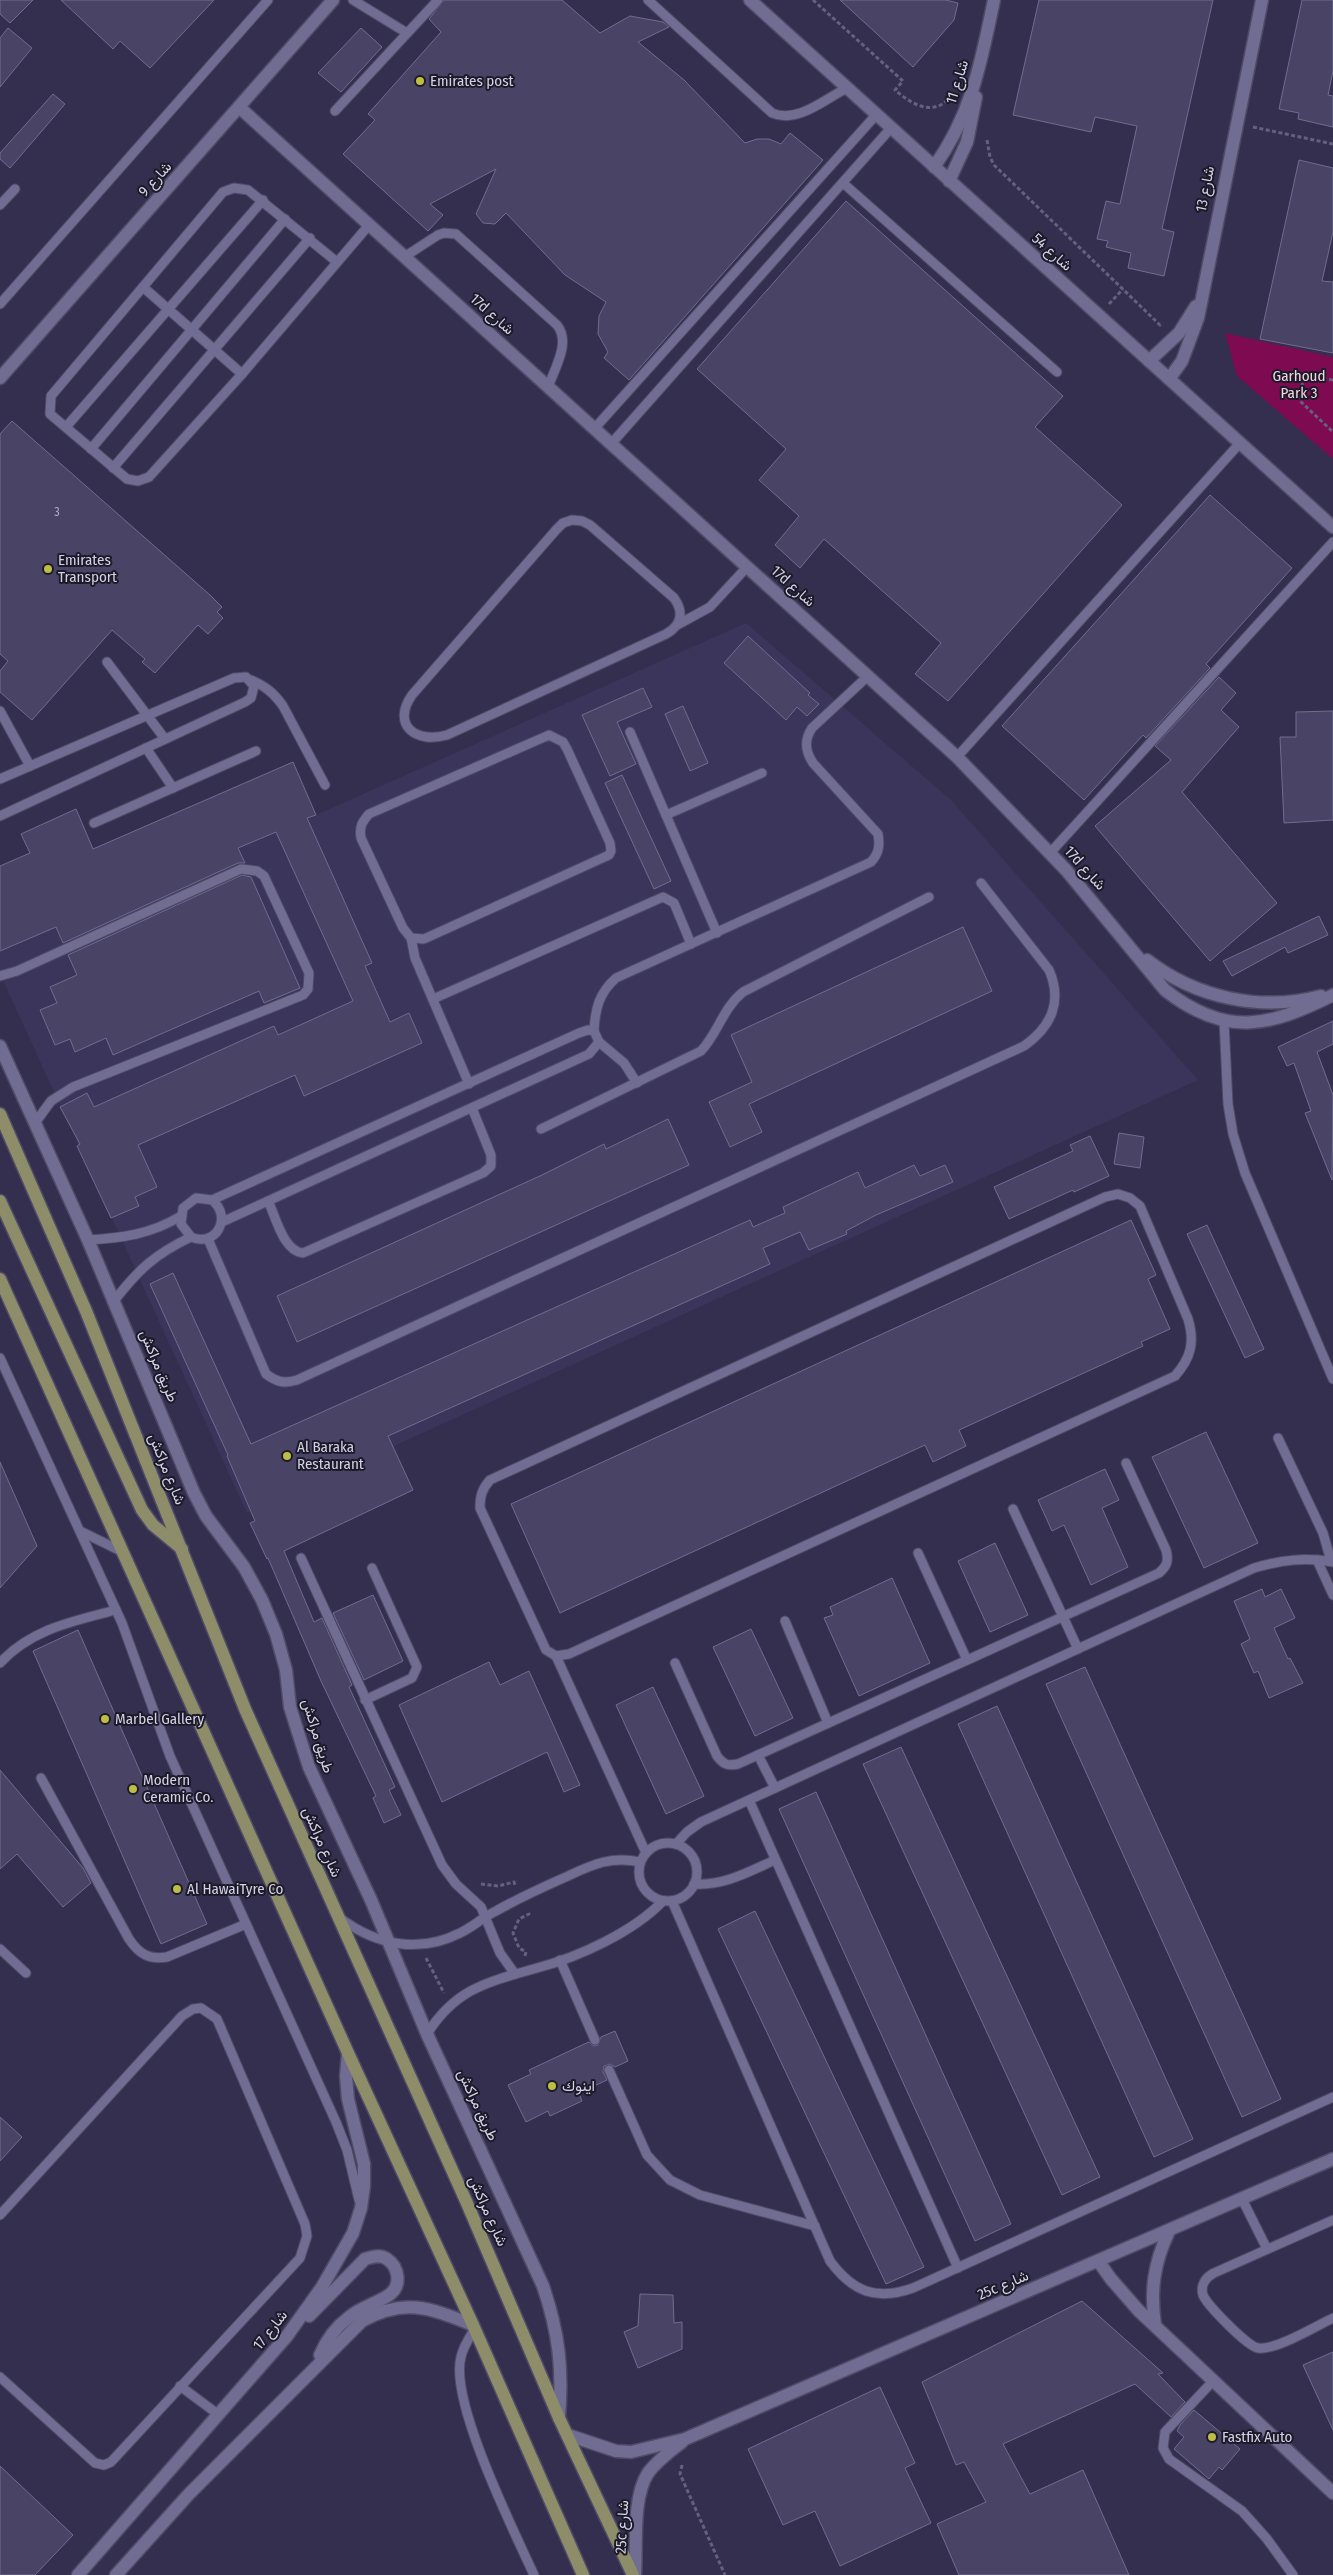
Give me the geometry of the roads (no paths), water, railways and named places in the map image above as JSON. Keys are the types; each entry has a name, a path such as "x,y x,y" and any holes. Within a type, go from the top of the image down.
{"main road":[{"name":"شارع مراكش","path":"0,1114 86,1311 245,1709 466,2200 559,2418 634,2575"},
{"path":"0,1200 142,1510 166,1538 182,1549"},
{"path":"0,1279 125,1552 583,2575"}],"street":[{"name":"شارع 9","path":"0,378 333,0"},
{"name":"شارع 54","path":"750,0 1333,527"},
{"name":"شارع 11","path":"934,167 959,126 972,94 994,0"},
{"name":"شارع 13","path":"1170,379 1191,340 1198,318 1200,297 1235,123 1262,0"},
{"path":"949,181 959,162 973,122 977,79"},
{"name":"17d شارع","path":"239,108 957,757 1050,853 1135,951 1166,990 1183,1004 1203,1014 1224,1021 1250,1023 1276,1020 1301,1011 1333,994"},
{"path":"1149,361 1175,338 1191,315 1200,297"},
{"path":"1135,951 1182,983 1208,993 1235,1000 1263,1003 1291,1002 1333,994"},
{"name":"طريق مراكش","path":"0,1046 88,1240 194,1493 206,1516 244,1567 262,1600 276,1634 286,1670 290,1707 308,1767 389,1943 427,2034 543,2286 551,2310 560,2350 562,2384 559,2418"},
{"name":"شارع 17","path":"78,2575 287,2336 322,2287 354,2234 361,2208 364,2164 348,2099 346,2076 348,2053"},
{"name":"25c شارع","path":"568,2435 616,2451 631,2452 685,2439 1099,2262 1333,2158"},
{"path":"1155,2325 1152,2301 1153,2277 1159,2253 1169,2231"},
{"path":"287,2336 365,2259 375,2256 386,2258 394,2265 398,2276 396,2287 389,2295 361,2307 346,2319 333,2333 316,2365"},
{"path":"1099,2262 1124,2296 1333,2493"},
{"path":"116,2575 189,2494 362,2321 381,2310 402,2306 423,2307 473,2327"},
{"name":"25c شارع","path":"634,2575 639,2496 642,2484 658,2462 685,2439"}],"lane":[{"path":"0,304 268,0"},
{"path":"353,0 408,33"},
{"path":"335,110 438,0"},
{"path":"648,0 772,113 780,116 798,114 847,88"},
{"path":"594,429 876,115"},
{"path":"612,444 891,128"},
{"path":"842,183 1057,372"},
{"path":"337,262 310,238 248,190 234,188 223,192 51,396 50,414 127,480 149,477 242,374 369,225"},
{"path":"0,205 15,189"},
{"path":"66,427 263,200"},
{"path":"91,449 285,219"},
{"path":"404,257 438,235 444,233 456,234 556,325 564,338 548,387"},
{"path":"113,468 310,238"},
{"path":"143,287 242,374"},
{"path":"957,757 1240,443"},
{"path":"679,624 681,615 680,605 666,591 590,525 582,521 572,520 563,523 412,695 406,703 406,722 411,731 418,736 428,739 447,734 666,634 679,624 710,607 747,567"},
{"path":"1050,853 1333,542"},
{"path":"107,662 165,740"},
{"path":"637,1082 624,1063 599,1042 594,1031 597,1005 608,986 625,973 863,868 878,854 880,844 878,834 813,763 806,749 808,734 812,728 868,676"},
{"path":"0,778 234,678 246,677 264,686 274,694 283,706 325,785"},
{"path":"0,816 245,702 254,692 251,680"},
{"path":"0,711 30,766"},
{"path":"630,732 717,933"},
{"path":"411,938 424,939 609,855 611,851 610,843 563,742 549,735 541,737 368,814 361,825 361,838 403,928 411,938 415,958 469,1084"},
{"path":"146,748 173,788"},
{"path":"94,823 256,751"},
{"path":"666,815 762,773"},
{"path":"0,976 18,971 241,869 249,868 264,876 309,974 308,989 303,995 74,1087 50,1101 35,1123"},
{"path":"208,1239 266,1374 275,1381 286,1383 297,1380 1014,1050 1036,1037 1046,1026 1053,1012 1056,997 1054,982 1049,970 981,883"},
{"path":"433,999 663,897 674,903 691,944"},
{"path":"541,1129 701,1051 708,1043 729,1006 742,992 929,897"},
{"path":"1224,1021 1228,1104 1233,1134 1245,1173 1333,1379"},
{"path":"212,1200 579,1032 594,1031"},
{"path":"222,1222 589,1054 599,1042"},
{"path":"268,1201 288,1243 297,1252 304,1253 483,1173 488,1170 492,1160 472,1108"},
{"path":"556,1656 570,1654 1175,1376 1185,1365 1191,1350 1192,1334 1188,1319 1140,1206 1130,1198 1118,1194 1105,1197 490,1480 483,1488 480,1508 542,1645 550,1654 556,1656 646,1853"},
{"path":"114,1301 136,1272 153,1258 191,1237 208,1239 220,1229 222,1222 221,1209 212,1200 204,1198 189,1202 183,1208 181,1224 191,1237"},
{"path":"88,1240 120,1238 142,1234 162,1227 181,1216"},
{"path":"0,1358 133,1648 170,1756 336,2122 346,2150 361,2208"},
{"path":"676,1844 687,1832 702,1822 1254,1568 1277,1561 1300,1558 1332,1561 1323,1533 1278,1438"},
{"path":"675,1663 722,1763 730,1766 758,1755 1159,1573 1166,1567 1169,1559 1126,1463"},
{"path":"1013,1509 1078,1649"},
{"path":"80,1532 125,1552"},
{"path":"918,1553 967,1660"},
{"path":"301,1558 442,1865 456,1884 481,1907 500,1953 515,1974"},
{"path":"1317,1560 1333,1595"},
{"path":"365,1700 412,1678 417,1667 372,1568"},
{"path":"0,1663 17,1648 43,1632 71,1621 116,1610"},
{"path":"785,1621 828,1723"},
{"path":"758,1755 775,1788"},
{"path":"41,1778 129,1939 135,1949 144,1956 155,1959 167,1957 246,1924"},
{"path":"749,1800 958,2268"},
{"path":"427,2034 438,2016 450,2004 473,1988 560,1960 624,1933 667,1901 682,1898 691,1890 694,1884 696,1869 693,1858 686,1850 676,1844 660,1845 646,1853 640,1862 638,1872 640,1883 649,1895 667,1901 830,2261 841,2277 857,2288 875,2294 895,2294 958,2268 1333,2097"},
{"path":"338,1917 353,1928 389,1943 420,1945 448,1939 521,1897 597,1862 618,1859 640,1862"},
{"path":"694,1884 722,1883 776,1860"},
{"path":"0,1949 26,1973"},
{"path":"560,1960 595,2040"},
{"path":"0,2215 182,2016 193,2009 201,2008 210,2012 217,2019 305,2224 307,2236 300,2258 111,2462 104,2465 95,2463 0,2377"},
{"path":"608,2070 647,2155 670,2180 700,2196 815,2226"},
{"path":"1242,2199 1267,2249"},
{"path":"1333,2220 1209,2276 1202,2287 1206,2300 1246,2342 1259,2348 1273,2346 1333,2318"},
{"path":"473,2327 460,2358 461,2388 492,2482 534,2575"},
{"path":"1214,2380 1165,2432 1163,2448 1169,2459 1242,2511 1267,2539 1293,2575"},
{"path":"180,2386 219,2415"}],"place":[{"name":"Emirates post","path":"420,81"},
{"name":"Emirates Transport","path":"48,569"},
{"name":"Al Baraka Restaurant","path":"287,1456"},
{"name":"Marbel Gallery","path":"105,1719"},
{"name":"Modern Ceramic Co.","path":"133,1789"},
{"name":"Al HawaiTyre Co","path":"177,1889"},
{"name":"اينوك","path":"552,2086"},
{"name":"Fastfix Auto","path":"1212,2437"}],"park label":[{"name":"Garhoud Park 3","path":"1299,384"}]}
